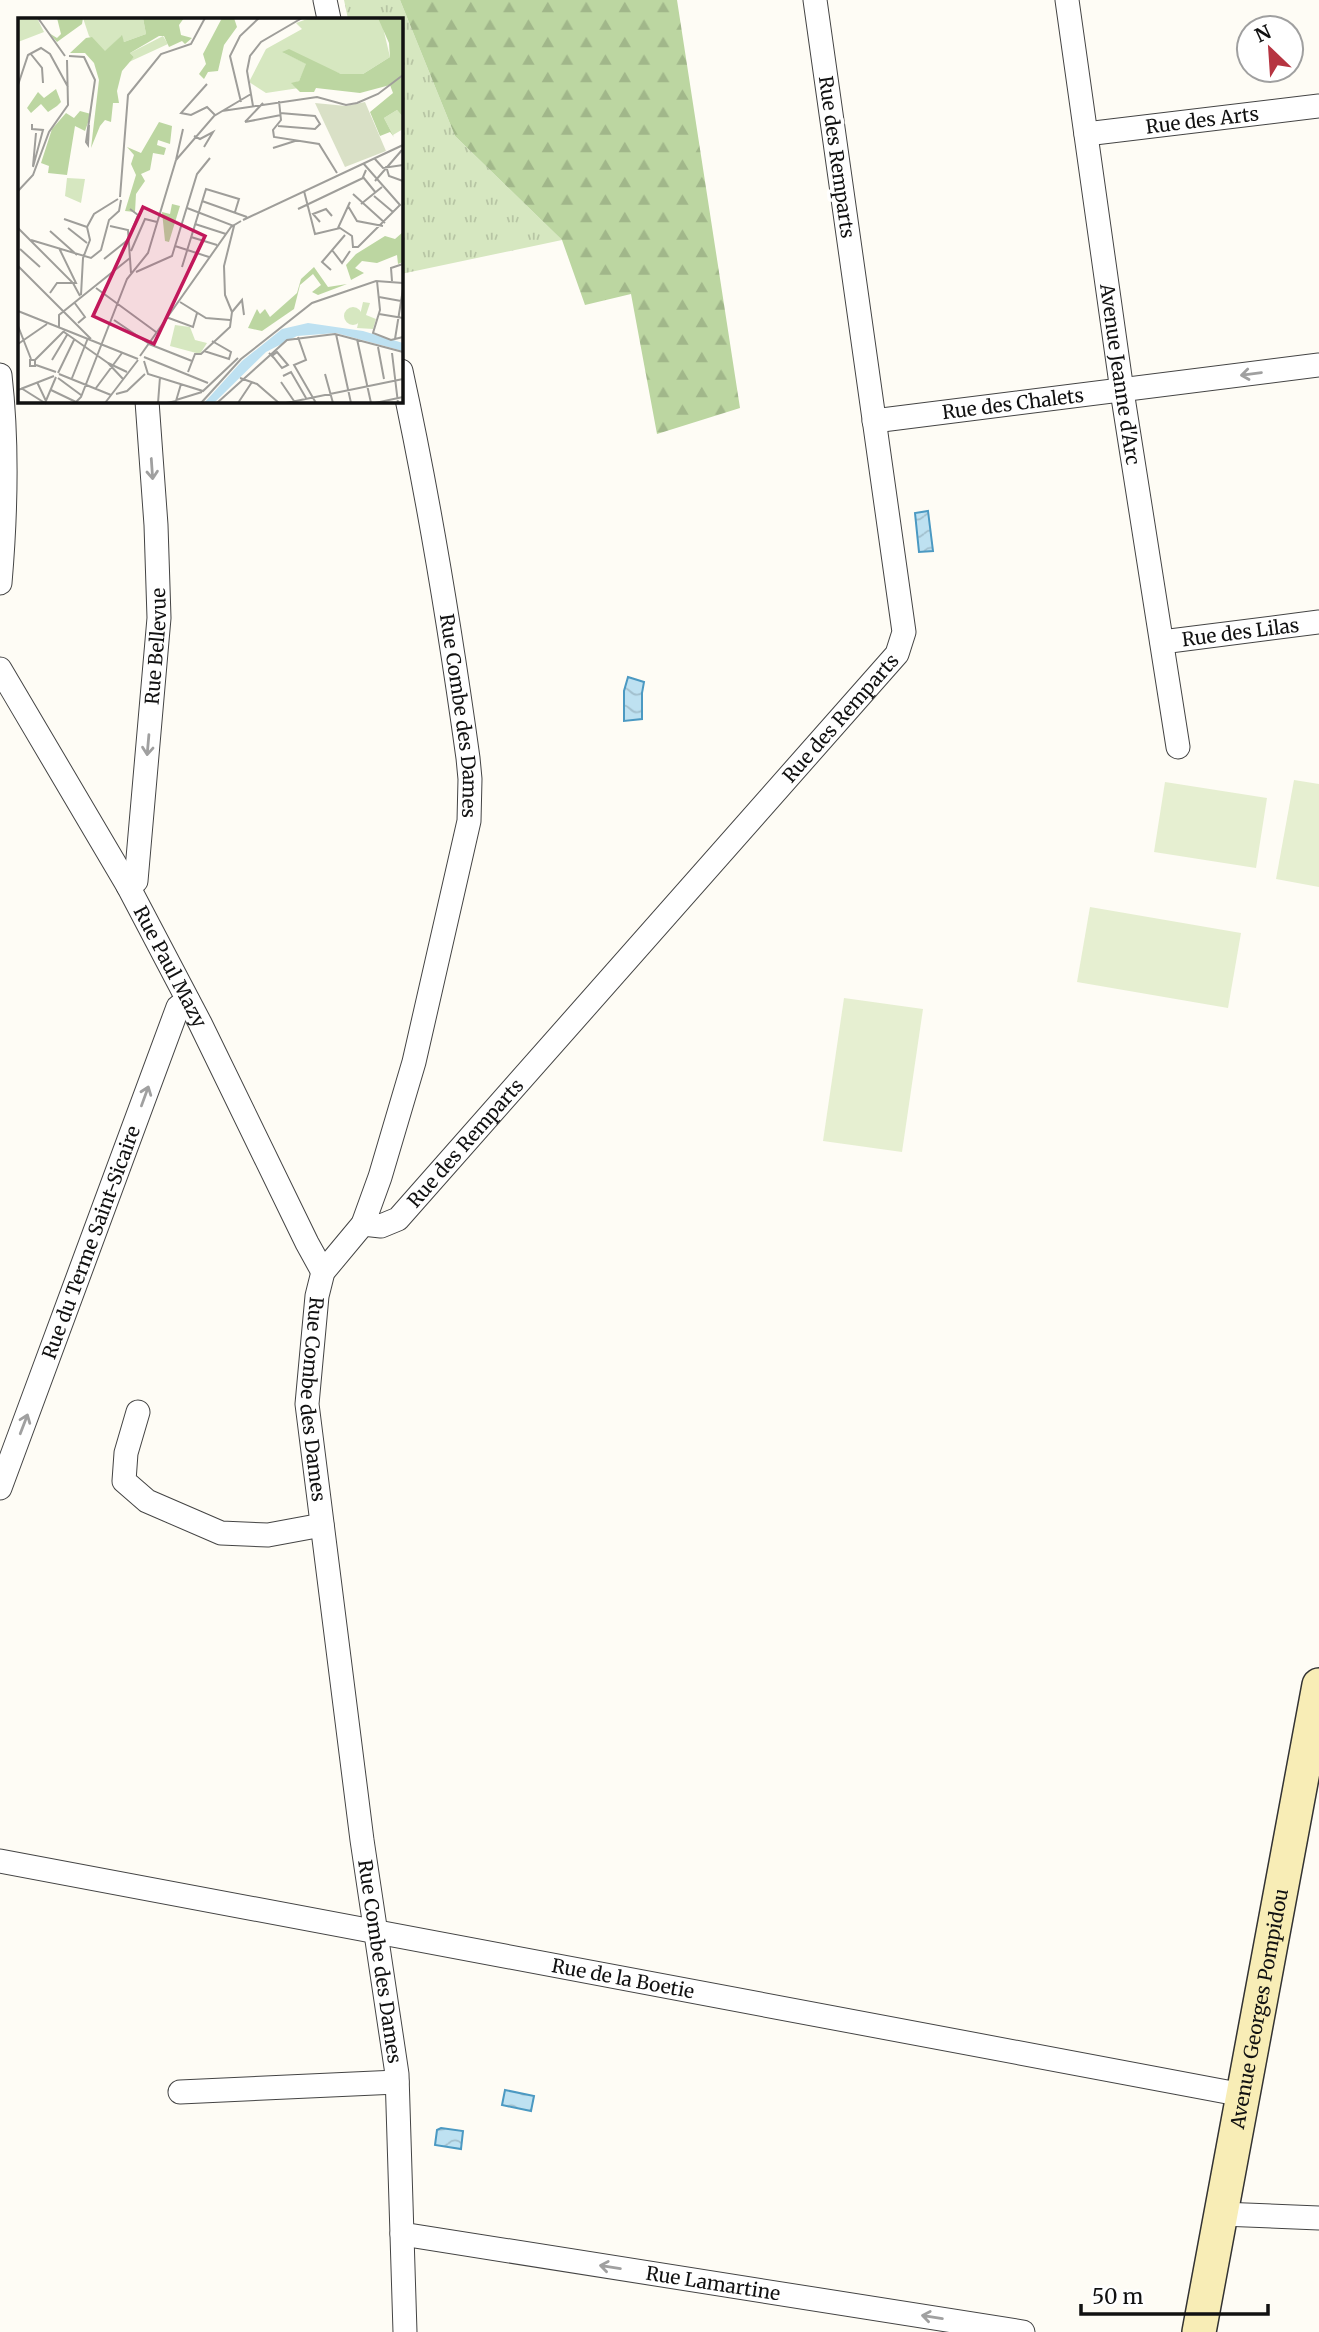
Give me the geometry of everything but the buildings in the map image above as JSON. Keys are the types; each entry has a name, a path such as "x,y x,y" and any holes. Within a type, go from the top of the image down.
{"main road":[{"name":"Avenue Georges Pompidou","path":"1199,2332 1243,2095 1312,1762 1319,1685"}],"street":[{"path":"326,0 330,18"},
{"name":"Rue des Remparts","path":"363,1224 381,1226 398,1219 897,654 904,632 815,0"},
{"name":"Avenue Jeanne d'Arc","path":"1067,0 1122,391 1178,747"},
{"name":"Rue des Arts","path":"1086,134 1319,106"},
{"name":"Rue des Chalets","path":"874,422 1319,365"},
{"path":"0,375 5,420 6,510 0,583"},
{"name":"Rue Combe des Dames","path":"402,376 449,616 470,769 469,821 414,1062 380,1177 363,1224 323,1272 317,1296 307,1404 397,2082 405,2332"},
{"name":"Rue Bellevue","path":"128,886 136,881 159,618 156,525 147,402"},
{"name":"Rue des Lilas","path":"1162,642 1319,622"},
{"name":"Rue Paul Mazy","path":"1,675 128,886 323,1272"},
{"name":"Rue du Terme Saint-Sicaire","path":"0,1488 178,1007 188,1001"},
{"path":"138,1412 126,1452 124,1481 147,1501 221,1533 268,1535 322,1525"},
{"name":"Rue de la Boetie","path":"0,1861 1243,2095"},
{"path":"180,2092 397,2082"},
{"path":"1221,2214 1319,2218"},
{"name":"Rue Lamartine","path":"402,2234 1023,2332"}],"green space":[{"path":"344,0 400,0 455,136 562,240 402,274 402,18 348,18"},
{"path":"400,0 677,0 740,408 657,434 631,294 585,305 562,240 455,136"},
{"path":"1294,780 1319,784 1319,887 1276,879"},
{"path":"1165,782 1267,798 1256,868 1154,852"},
{"path":"1090,907 1241,933 1228,1008 1077,982"},
{"path":"844,998 923,1009 902,1152 823,1141"}],"water":[{"path":"928,511 933,551 919,552 915,513"},
{"path":"628,677 644,682 642,719 624,721 624,691"},
{"path":"505,2090 534,2096 531,2111 502,2105"},
{"path":"441,2128 463,2131 461,2149 435,2145 437,2130"}]}
